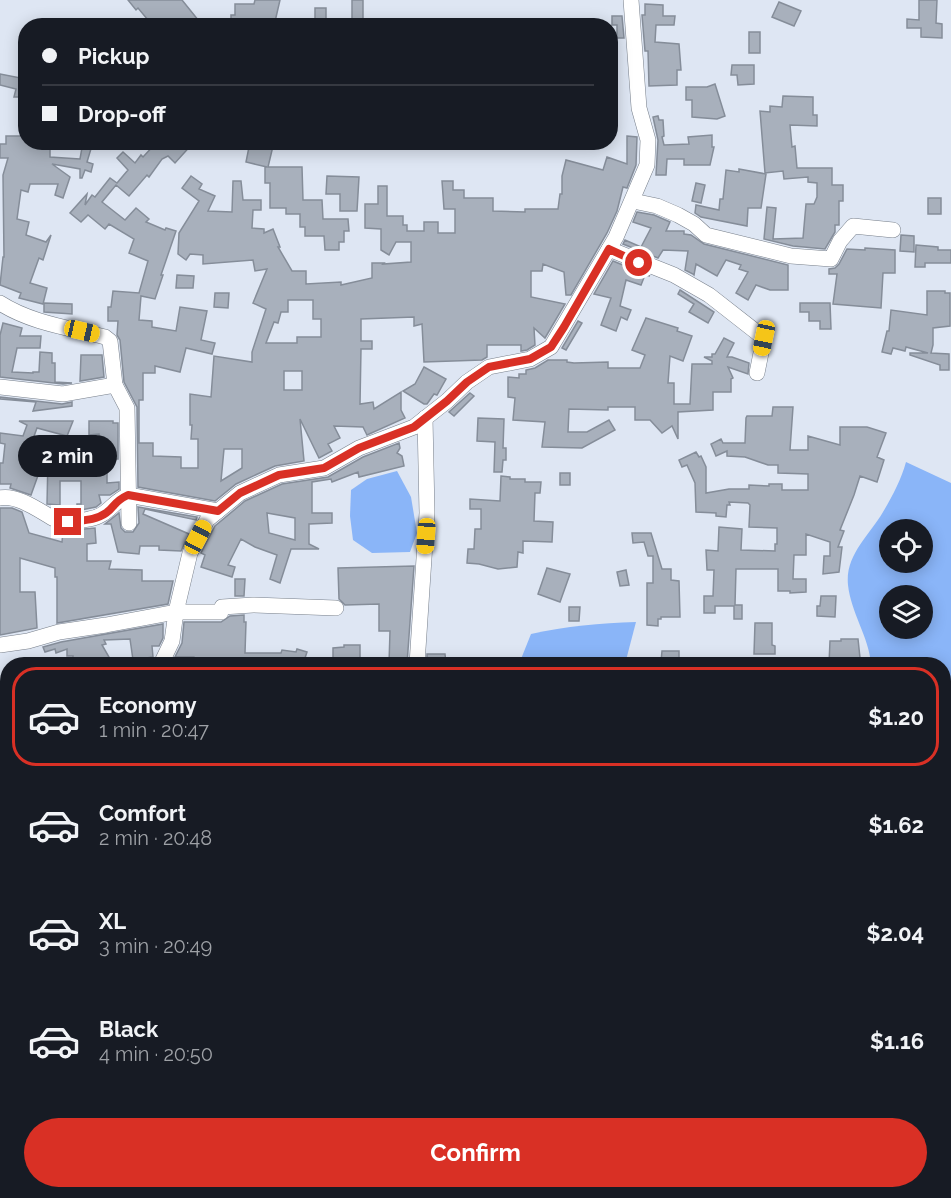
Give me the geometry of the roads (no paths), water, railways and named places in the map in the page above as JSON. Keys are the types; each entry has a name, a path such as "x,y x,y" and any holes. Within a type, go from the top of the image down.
{"street":[{"path":"164,657 172,641 176,612 190,553 207,520 240,493 279,475 324,468 359,448 414,427 467,382 489,367 530,359 551,347 609,249 633,201 647,165 648,140 639,108 631,0"},
{"path":"633,201 657,206 678,215 694,224 706,235 791,256 831,259 840,241 852,226 893,230"},
{"path":"609,249 674,275 709,295 764,338 757,373"},
{"path":"0,303 15,312 47,323 105,337 110,341 115,385 127,408 129,523"},
{"path":"0,387 63,394 115,385"},
{"path":"417,657 427,513 425,418"},
{"path":"0,498 6,497 20,501 57,520 68,522 87,520 106,513 116,500 128,495 218,511"},
{"path":"0,645 28,641 59,632 176,612 221,612 222,607 253,605 336,608"}],"water":[{"path":"906,462 951,483 951,657 870,657 850,595 848,574 859,546 886,506"},
{"path":"397,471 411,497 417,533 410,552 372,553 353,540 350,516 351,490 367,479"},
{"path":"636,622 627,657 522,657 531,634 609,623"}]}
